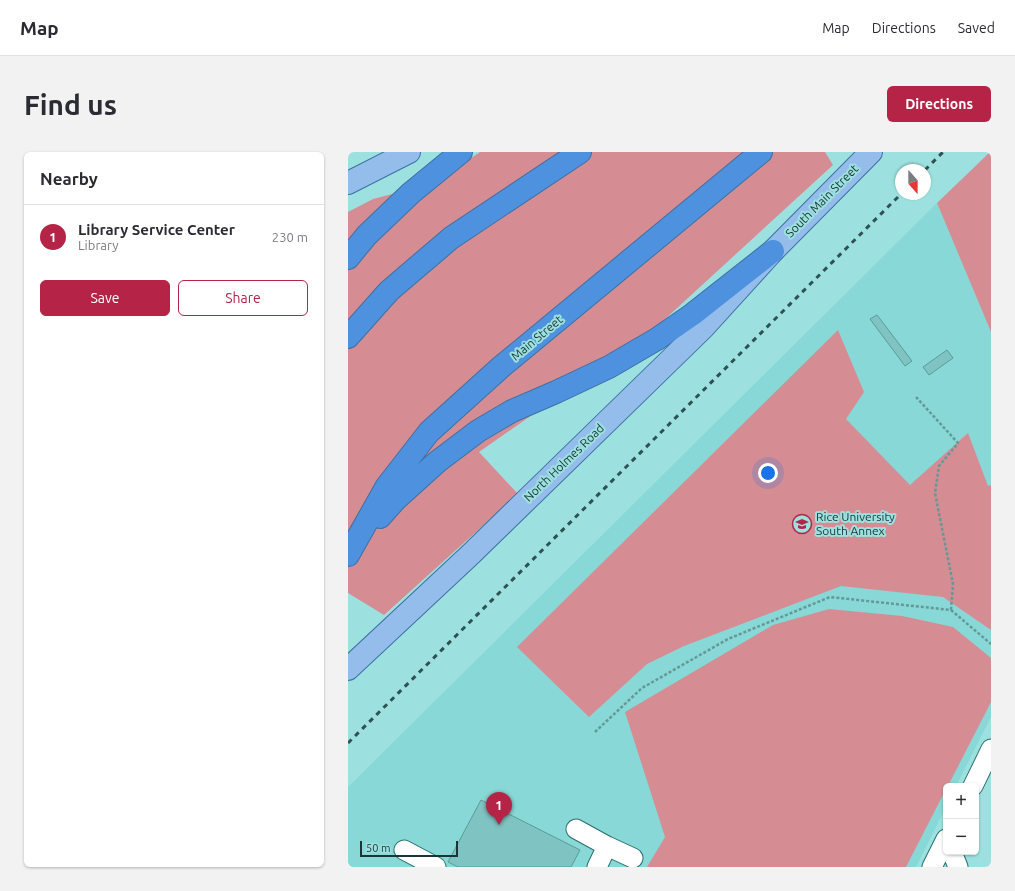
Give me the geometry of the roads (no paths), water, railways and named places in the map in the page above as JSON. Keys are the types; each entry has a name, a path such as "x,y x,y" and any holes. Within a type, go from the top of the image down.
{"highway":[{"path":"348,258 367,235 411,193 461,152"},
{"path":"348,337 389,291 451,238 580,152"},
{"name":"Main Street","path":"349,554 387,486 429,432 501,367 761,152"},
{"path":"349,554 396,499 437,462 478,431 512,411 609,367 657,339 693,314 773,250"}],"main road":[{"path":"348,183 409,152"},
{"path":"844,178 858,152"},
{"name":"South Main Street","path":"773,250 870,152"},
{"name":"North Holmes Road","path":"348,669 471,554 703,328 773,250"}],"street":[{"path":"974,783 991,749"},
{"path":"576,829 633,858"},
{"path":"932,867 943,845"},
{"path":"596,867 607,846"},
{"path":"404,850 436,867"},
{"path":"953,855 958,867"}],"railway":[{"path":"931,164 943,152"},
{"path":"348,743 895,200"}],"place":[{"name":"Rice University South Annex","path":"802,524"},
{"name":"Library Service Center","path":"499,825"}]}
